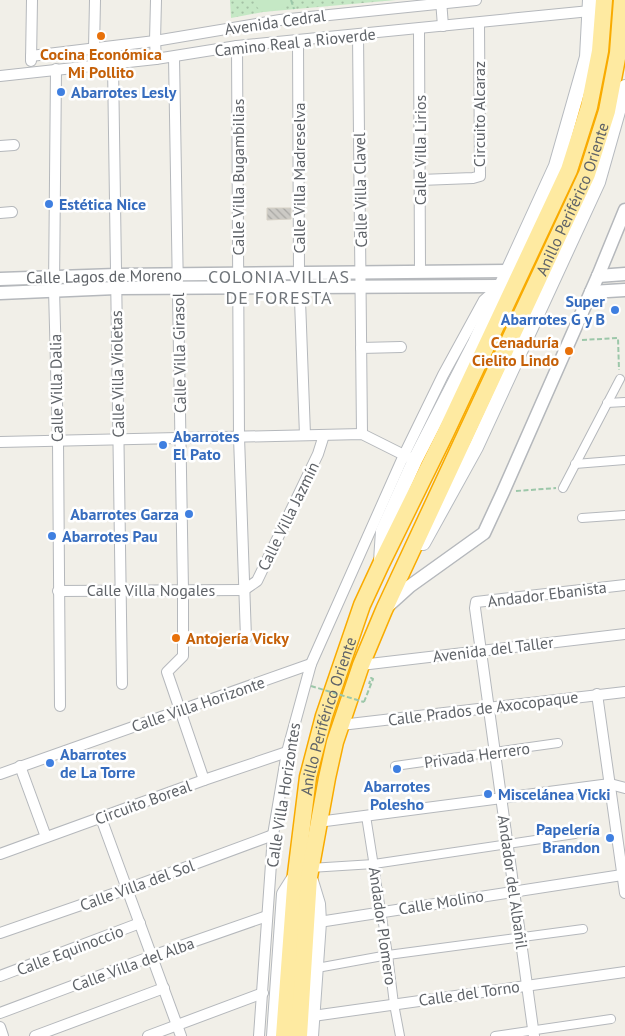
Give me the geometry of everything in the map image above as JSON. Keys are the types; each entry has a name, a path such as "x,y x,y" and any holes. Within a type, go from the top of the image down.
{"highway":[{"name":"Anillo Periférico Oriente","path":"284,1036 305,873 308,777 324,716 362,605 569,170 589,107 600,51 604,0"},
{"name":"Anillo Periférico Oriente","path":"305,873 329,769 361,665 398,579 586,174 607,111 618,53 622,0"},
{"path":"474,371 475,343"},
{"name":"Anillo Periférico Oriente","path":"299,1036 302,895"}],"main road":[{"name":"Anillo Periférico Oriente","path":"381,564 383,531 410,458 475,343 556,166 586,56 590,6"},
{"name":"Anillo Periférico Oriente","path":"398,579 413,561 476,447 549,289 598,182 625,87"},
{"name":"Anillo Periférico Oriente","path":"274,1036 284,894 305,873 318,904 319,922 311,1036"}],"street":[{"path":"31,72 32,0"},
{"path":"94,49 95,0"},
{"path":"156,0 156,59"},
{"name":"Avenida Cedral","path":"31,56 155,41 280,20 441,2 476,0"},
{"path":"441,2 443,26"},
{"name":"Camino Real a Rioverde","path":"0,76 174,57 237,46 479,23 590,6"},
{"name":"Circuito Alcaraz","path":"420,180 473,178 480,176 479,23"},
{"name":"Calle Villa Lirios","path":"419,29 420,270"},
{"name":"Calle Villa Clavel","path":"358,35 362,434"},
{"name":"Calle Villa Madreselva","path":"298,40 300,287 305,436"},
{"name":"Calle Villa Bugambilias","path":"237,46 239,437 246,638"},
{"name":"Calle Villa Girasol","path":"174,57 184,590 183,656 167,672 180,710"},
{"name":"Calle Villa Violetas","path":"114,64 122,684"},
{"name":"Calle Villa Dalia","path":"56,69 54,290 58,441 60,706"},
{"path":"0,146 14,146"},
{"name":"Anillo Periférico Oriente","path":"384,610 410,586 484,533 620,230 625,210"},
{"path":"0,213 12,212"},
{"name":"Calle Lagos de Moreno","path":"0,293 54,290 177,274 508,270"},
{"path":"598,276 625,274"},
{"name":"Calle Lagos de Moreno","path":"0,278 54,276 177,288 501,286"},
{"name":"Calle Villa Horizontes","path":"259,1036 273,835 287,752 311,664 410,458 443,376 484,300 501,286"},
{"path":"591,292 625,290"},
{"path":"361,348 401,347"},
{"path":"563,488 620,380"},
{"path":"607,404 625,402"},
{"path":"0,442 362,434 410,458"},
{"name":"Calle Villa Jazmín","path":"244,590 256,581 318,454 324,435"},
{"path":"576,464 625,460"},
{"path":"582,518 625,515"},
{"name":"Andador Ebanista","path":"475,608 476,602 625,585"},
{"name":"Calle Villa Nogales","path":"58,591 244,590"},
{"name":"Andador del Albañil","path":"475,608 534,1033"},
{"name":"Avenida del Taller","path":"361,665 625,634"},
{"name":"Calle Villa Horizonte","path":"0,774 311,664"},
{"name":"Calle Prados de Axocopaque","path":"341,725 625,692"},
{"path":"597,694 625,893"},
{"path":"180,710 204,780"},
{"name":"Privada Herrero","path":"395,766 558,743"},
{"name":"Circuito Boreal","path":"0,854 287,752"},
{"path":"20,766 46,838"},
{"path":"318,822 610,784 625,788"},
{"name":"Andador Plomero","path":"366,816 400,1036"},
{"path":"101,818 181,1036"},
{"path":"305,873 575,834"},
{"name":"Calle Villa del Sol","path":"0,933 273,835"},
{"name":"Calle Molino","path":"319,922 622,874"},
{"name":"Calle Villa del Alba","path":"0,1013 152,956 267,916"},
{"name":"Calle Equinoccio","path":"0,976 140,923"},
{"path":"317,968 388,955 583,929"},
{"name":"Calle del Torno","path":"313,1016 625,972"},
{"path":"35,1036 164,988"},
{"path":"148,1036 262,993"},
{"path":"495,1036 534,1033 611,1018"},
{"path":"0,1027 3,1036"}],"path":[{"path":"570,341 618,338 620,380"},
{"path":"503,492 563,488"},
{"path":"310,686 364,702"}],"green space":[{"path":"230,0 396,0 263,12 231,18"},
{"path":"256,0 287,0 288,3 281,9 263,12 257,7"}],"building":[{"path":"267,208 291,208 291,219 267,220"}],"place":[{"name":"Cocina Económica Mi Pollito","path":"101,36"},
{"name":"Abarrotes Lesly","path":"61,92"},
{"name":"Estética Nice","path":"49,204"},
{"name":"Super Abarrotes G y B","path":"615,310"},
{"name":"Cenaduría Cielito Lindo","path":"569,351"},
{"name":"Abarrotes El Pato","path":"163,445"},
{"name":"Abarrotes Garza","path":"189,514"},
{"name":"Abarrotes Pau","path":"52,536"},
{"name":"Antojería Vicky","path":"176,638"},
{"name":"Abarrotes de La Torre","path":"50,763"},
{"name":"Abarrotes Polesho","path":"397,769"},
{"name":"Miscelánea Vicki","path":"488,794"},
{"name":"Papelería Brandon","path":"610,838"}],"district":[{"name":"COLONIA VILLAS DE FORESTA","path":"279,287"}]}
